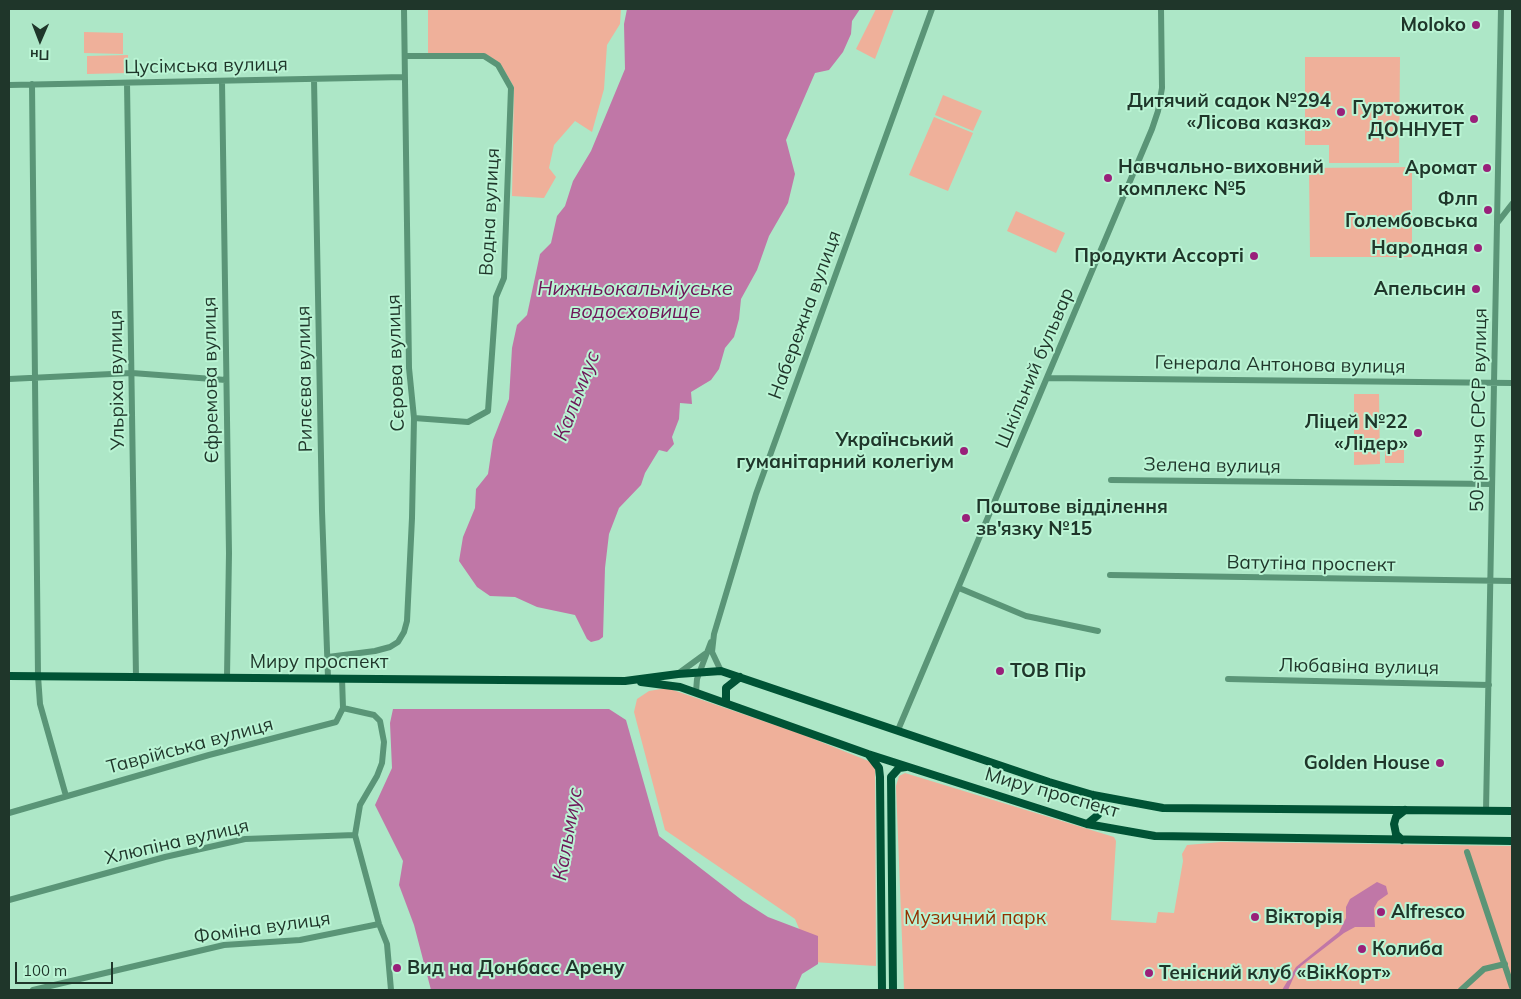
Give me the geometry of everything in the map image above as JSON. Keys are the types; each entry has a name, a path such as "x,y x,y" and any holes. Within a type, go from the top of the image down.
{"main road":[{"name":"Миру проспект","path":"627,681 678,674 721,671 1093,795 1163,808 1512,811"},
{"name":"Миру проспект","path":"9,676 627,681 680,687 868,754 1087,824 1155,836 1512,841"},
{"path":"726,703 726,688 740,677"},
{"path":"868,754 879,768 880,777 882,987"},
{"path":"893,986 892,777 899,768 908,767"},
{"path":"1087,824 1098,815 1093,795"},
{"path":"1402,840 1396,834 1394,824 1396,817 1405,810"}],"street":[{"name":"Сєрова вулиця","path":"328,657 375,651 398,642 404,632 407,620 414,418 409,368 404,9"},
{"name":"Набережна вулиця","path":"714,634 756,494 932,9"},
{"name":"Шкільний бульвар","path":"898,730 1158,111 1162,88 1161,9"},
{"name":"50-річчя СРСР вулиця","path":"1486,811 1501,9"},
{"name":"Водна вулиця","path":"405,56 484,56 498,65 511,88 504,278 496,297 488,411 468,422 414,418"},
{"name":"Цусімська вулиця","path":"9,85 404,77"},
{"name":"Рилєєва вулиця","path":"314,79 322,501 328,678"},
{"name":"Єфремова вулиця","path":"222,81 229,553 227,677"},
{"name":"Ульріха вулиця","path":"127,83 136,677"},
{"path":"32,84 38,676 40,704 66,796"},
{"path":"1498,222 1512,204"},
{"path":"9,379 35,376 132,372 226,380"},
{"name":"Генерала Антонова вулиця","path":"1047,378 1512,383"},
{"name":"Зелена вулиця","path":"1110,480 1492,484"},
{"name":"Ватутіна проспект","path":"1110,575 1512,581"},
{"path":"959,588 1026,616 1098,630"},
{"path":"696,692 699,672 714,634"},
{"path":"714,634 712,652 721,671"},
{"path":"678,674 694,665 706,654"},
{"path":"342,678 343,708 374,715 380,721 384,742 382,764 360,805 355,835 379,924 387,944 389,990"},
{"name":"Любавіна вулиця","path":"1228,679 1489,685"},
{"name":"Таврійська вулиця","path":"9,813 209,755 336,722 343,708"},
{"name":"Хлюпіна вулиця","path":"9,900 165,857 245,839 355,835"},
{"path":"1467,852 1512,987"},
{"name":"Фоміна вулиця","path":"33,990 224,945 300,940 379,924"},
{"path":"1461,990 1484,969 1504,964"}],"green space":[{"path":"428,9 621,9 620,24 607,45 604,89 592,132 575,121 554,145 549,168 556,177 544,198 512,196 514,87 500,63 486,54 428,54"},
{"path":"876,9 894,9 875,59 856,49"},
{"path":"84,32 123,33 123,54 84,53"},
{"path":"128,55 128,73 87,74 87,56"},
{"path":"1305,57 1400,57 1399,163 1329,163 1329,145 1305,145"},
{"path":"943,95 982,111 973,131 935,115"},
{"path":"934,117 973,133 948,191 909,175"},
{"path":"1412,167 1412,257 1310,257 1309,168"},
{"path":"1016,211 1065,233 1056,253 1007,231"},
{"path":"1354,394 1379,394 1380,464 1354,465"},
{"path":"1385,448 1404,448 1404,463 1385,463"},
{"path":"667,688 801,734 871,762 875,767 876,966 813,962 795,919 665,830 634,712 637,699 649,691"},
{"name":"Музичний парк","path":"905,773 1114,837 1116,841 1111,920 1156,923 1158,912 1174,913 1183,861 1182,854 1187,845 1221,842 1512,846 1512,990 904,990 896,786 899,776"}],"water":[{"name":"Нижньокальміуське водосховище","path":"627,9 860,9 852,21 851,34 843,52 829,70 815,73 786,140 795,174 788,203 769,236 757,270 741,299 739,319 734,337 725,348 719,369 711,380 691,392 692,404 680,403 679,419 672,437 674,444 667,452 659,450 645,473 641,485 619,508 609,534 605,568 603,637 591,642 587,639 575,615 537,607 515,597 490,596 477,587 459,561 463,537 475,508 476,489 488,474 493,440 509,399 512,348 517,325 527,315 540,254 551,243 557,216 565,206 573,181 591,151 625,69 624,24"},
{"name":"Кальмиус","path":"393,709 609,709 626,720 659,836 743,901 768,917 818,936 818,964 802,974 795,990 431,990 414,925 399,885 403,861 375,805 392,768 390,723"},
{"path":"1377,882 1386,886 1388,894 1378,901 1374,908 1375,927 1355,927 1344,933 1301,966 1288,990 1282,990 1296,967 1339,932 1346,918 1346,907 1350,899"}],"place":[{"name":"Moloko","path":"1476,25"},
{"name":"Дитячий садок №294 «Лісова казка»","path":"1341,112"},
{"name":"Гуртожиток ДОННУЕТ","path":"1474,119"},
{"name":"Аромат","path":"1487,168"},
{"name":"Навчально-виховний комплекс №5","path":"1108,178"},
{"name":"Флп Голембовська","path":"1488,210"},
{"name":"Народная","path":"1478,248"},
{"name":"Продукти Ассорті","path":"1254,256"},
{"name":"Апельсин","path":"1476,289"},
{"name":"Ліцей №22 «Лідер»","path":"1418,433"},
{"name":"Український гуманітарний колегіум","path":"964,451"},
{"name":"Поштове відділення зв'язку №15","path":"966,518"},
{"name":"ТОВ Пір","path":"1000,671"},
{"name":"Golden House","path":"1440,763"},
{"name":"Alfresco","path":"1381,912"},
{"name":"Вікторія","path":"1255,917"},
{"name":"Колиба","path":"1362,949"},
{"name":"Вид на Донбасс Арену","path":"397,968"},
{"name":"Тенісний клуб «ВікКорт»","path":"1149,973"}]}
